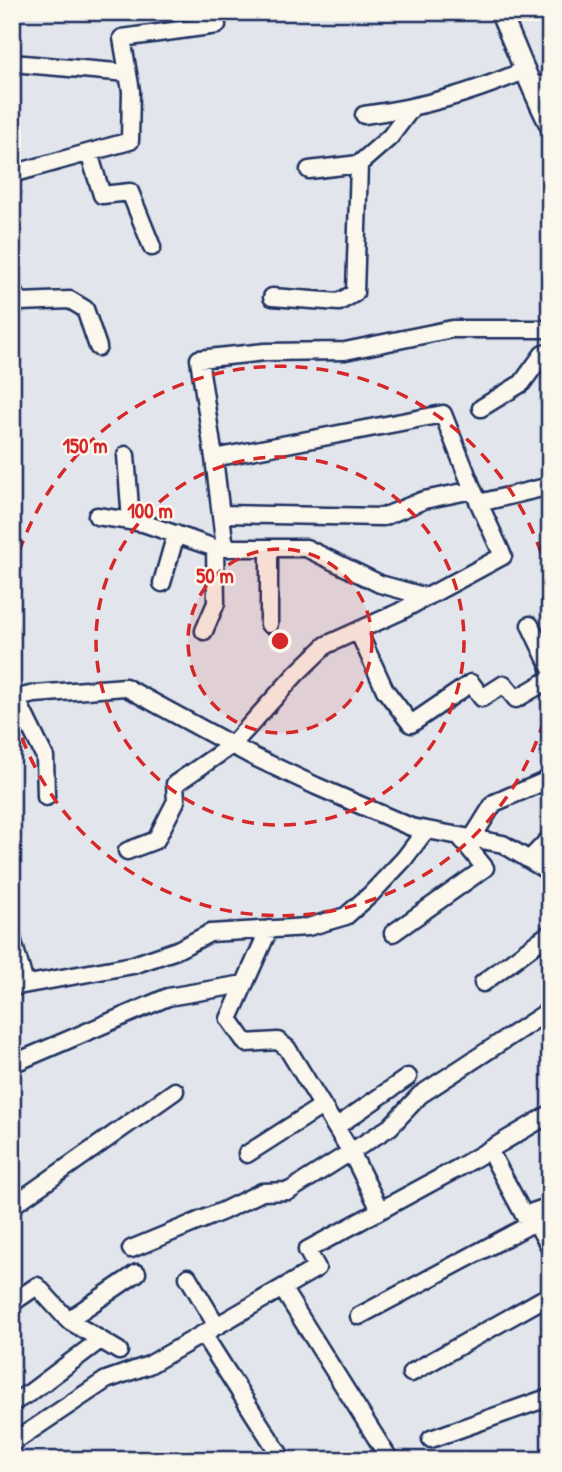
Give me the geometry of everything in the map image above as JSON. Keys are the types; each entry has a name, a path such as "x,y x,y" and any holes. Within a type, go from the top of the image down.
{"main road":[{"path":"500,12 526,70 541,85 550,124"}],"street":[{"path":"12,174 130,141 131,91 122,38 217,25"},
{"path":"12,63 128,73"},
{"path":"365,115 411,109 477,91 526,70"},
{"path":"309,170 359,164 390,136 411,109"},
{"path":"89,152 102,195 131,192 152,247"},
{"path":"272,298 339,302 355,293 359,164"},
{"path":"12,289 20,302 70,300 85,309 98,347"},
{"path":"204,631 216,603 222,514 199,359 265,352 345,351 452,329 550,329"},
{"path":"481,408 522,383 542,354 550,352"},
{"path":"127,851 156,840 176,801 175,784 232,745 326,645 427,597 503,556 443,414 214,458"},
{"path":"126,455 131,521"},
{"path":"222,514 383,517 424,500 476,497 550,486"},
{"path":"97,516 143,523 220,548 306,548 380,584 427,597"},
{"path":"162,583 176,534"},
{"path":"269,548 270,624"},
{"path":"530,625 550,667"},
{"path":"358,631 385,690 411,724 471,683 482,698 504,684 516,699 550,679"},
{"path":"46,797 45,757 14,699 35,694 125,687 232,745 411,827 503,844 550,875"},
{"path":"466,838 495,803 550,779"},
{"path":"12,938 19,986 133,965 177,950 210,933 308,928 346,916 404,859 426,830"},
{"path":"393,933 485,868 466,838"},
{"path":"529,860 550,838"},
{"path":"269,929 229,1020 246,1043 278,1041 287,1048 351,1152 380,1210"},
{"path":"483,983 550,933"},
{"path":"12,1064 168,997 244,984"},
{"path":"131,1249 262,1192 289,1191 390,1127 420,1095 550,1010"},
{"path":"336,1127 408,1077"},
{"path":"12,1206 175,1091"},
{"path":"247,1154 322,1106"},
{"path":"12,1443 106,1380 149,1365 317,1268 307,1250 550,1114"},
{"path":"489,1150 528,1219 539,1228 550,1247"},
{"path":"359,1316 550,1206"},
{"path":"68,1320 137,1273"},
{"path":"188,1277 217,1326"},
{"path":"12,1303 37,1286 68,1320 119,1350"},
{"path":"282,1288 390,1460"},
{"path":"411,1373 550,1295"},
{"path":"203,1334 283,1460"},
{"path":"12,1403 31,1392 100,1340"},
{"path":"431,1439 550,1397"}]}
